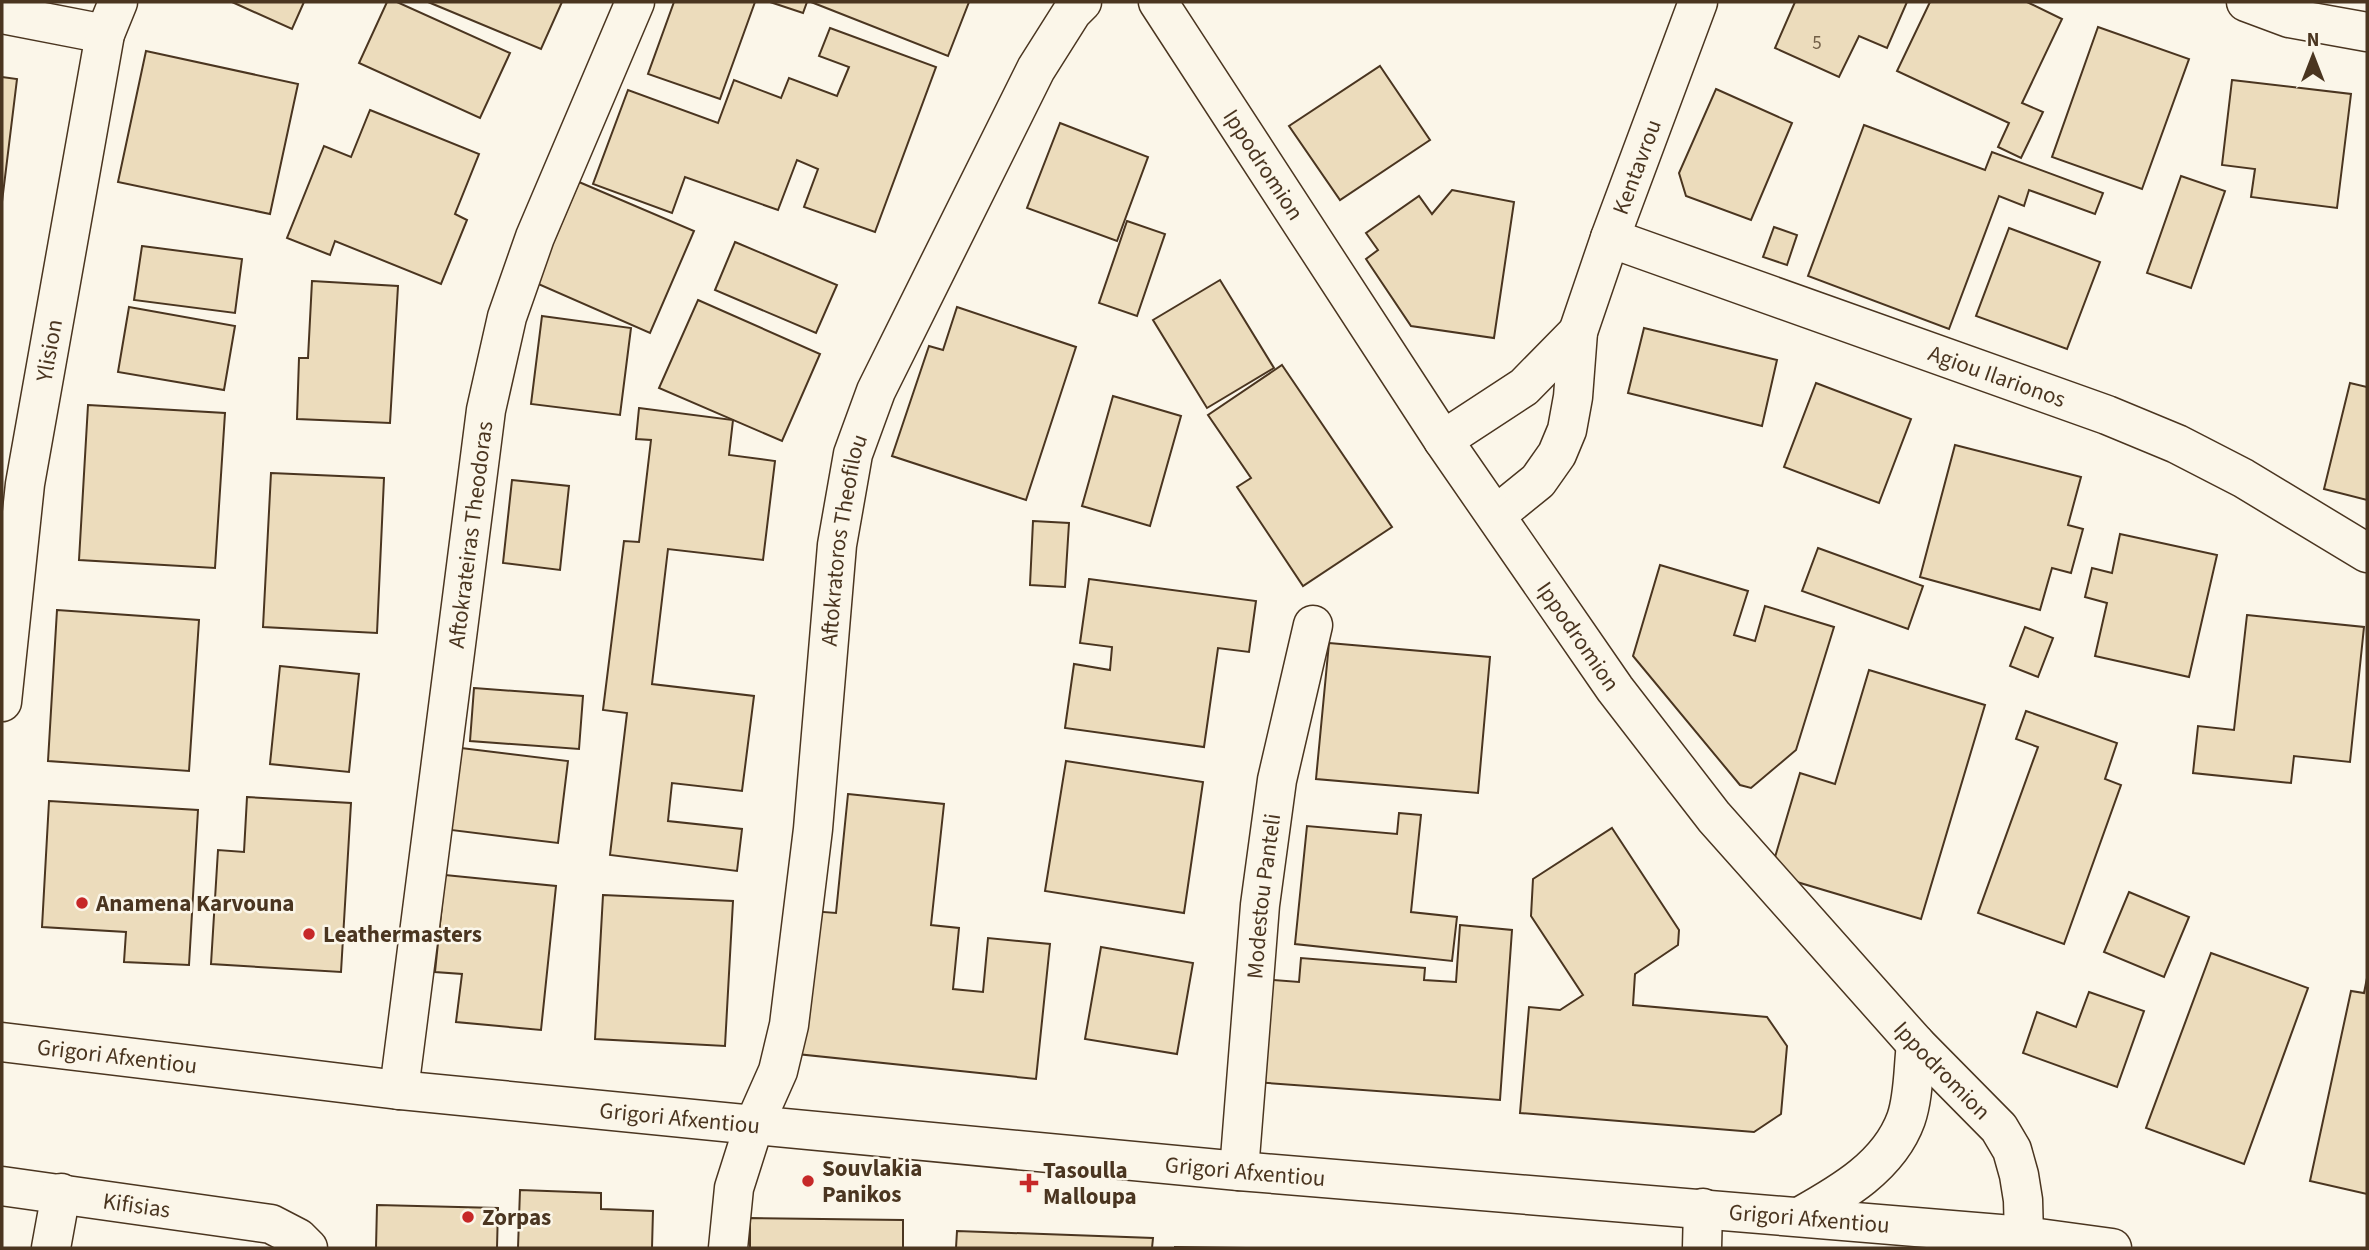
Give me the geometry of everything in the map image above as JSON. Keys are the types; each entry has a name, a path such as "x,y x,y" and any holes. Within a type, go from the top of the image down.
{"street":[{"name":"Aftokrateiras Theodoras","path":"399,1090 486,410 507,317 535,237 635,2"},
{"name":"Aftokratoros Theofilou","path":"728,1248 734,1188 754,1125 778,1072 789,1025 813,829 837,545 853,454 876,391 1036,69 1072,12 1082,2"},
{"name":"Ippodromion","path":"1158,2 1443,440 1615,689 1714,817 1916,1044 1999,1128 2012,1150 2023,1200 2024,1236"},
{"name":"Kentavrou","path":"1496,515 1538,481 1558,454 1567,430 1573,397 1578,332 1698,2"},
{"path":"2246,2 2289,18 2367,32"},
{"path":"2,14 111,18"},
{"name":"Ylision","path":"2,702 13,483 111,18"},
{"name":"Agiou Ilarionos","path":"1610,238 2107,415 2176,444 2243,478 2367,552"},
{"name":"Kentavrou","path":"1443,440 1524,387 1578,332"},
{"name":"Modestou Panteli","path":"1239,1171 1265,863 1277,780 1313,625"},
{"name":"Grigori Afxentiou","path":"2,1042 399,1090 754,1125 1239,1171 2024,1236 2112,1248"},
{"path":"1801,1216 1842,1194 1878,1163 1896,1139 1906,1119 1916,1044"},
{"name":"Kifisias","path":"2,1186 271,1224 298,1238 308,1248"},
{"path":"51,1248 61,1194"},
{"path":"1702,1248 1703,1208"}],"building":[{"path":"232,2 304,2 292,29"},
{"path":"387,2 397,2 510,53 480,118 359,63"},
{"path":"428,2 562,2 541,49"},
{"path":"674,2 755,2 720,99 648,74"},
{"path":"770,2 807,2 803,13"},
{"path":"811,2 969,2 948,56"},
{"path":"1795,2 1907,2 1887,48 1859,36 1839,77 1775,48"},
{"path":"1930,2 2027,2 2062,19 2022,103 2043,112 2021,158 1998,147 2009,123 1897,71"},
{"path":"2098,27 2189,59 2142,189 2052,157"},
{"path":"830,28 936,67 875,232 804,207 818,169 797,160 778,210 685,177 672,213 593,184 628,90 718,123 734,80 781,98 789,78 837,96 849,67 819,56"},
{"path":"146,51 298,84 270,214 118,182"},
{"path":"1380,66 1430,140 1340,200 1289,126"},
{"path":"2,77 17,79 2,202"},
{"path":"2232,80 2351,94 2337,208 2251,197 2255,169 2222,165"},
{"path":"1716,89 1792,123 1751,220 1686,196 1679,173"},
{"path":"370,110 479,154 455,214 467,220 441,284 335,241 330,255 287,238 324,146 351,157"},
{"path":"1060,123 1148,157 1117,241 1027,208"},
{"path":"1864,125 1985,170 1992,152 2103,193 2095,214 2029,190 2024,206 1999,196 1949,329 1808,276"},
{"path":"2181,176 2225,191 2191,288 2147,273"},
{"path":"579,182 694,231 650,333 536,283"},
{"path":"1452,190 1514,202 1494,338 1411,326 1366,259 1378,250 1366,233 1419,196 1432,214"},
{"path":"1127,221 1165,234 1137,316 1099,303"},
{"path":"1774,227 1797,235 1787,265 1763,257"},
{"path":"2009,228 2100,262 2067,349 1976,316"},
{"path":"735,242 837,285 816,333 715,290"},
{"path":"142,246 242,259 235,313 134,300"},
{"path":"1220,280 1274,368 1207,408 1153,320"},
{"path":"312,281 398,286 390,423 297,419 299,358 308,358"},
{"path":"698,300 820,354 782,441 659,388"},
{"path":"129,307 235,326 224,390 118,372"},
{"path":"957,307 1076,347 1026,500 892,456 929,346 943,350"},
{"path":"542,316 631,328 620,415 531,404"},
{"path":"1644,328 1777,360 1762,426 1628,393"},
{"path":"1282,365 1392,527 1303,586 1237,487 1251,478 1208,415"},
{"path":"1816,383 1911,419 1879,503 1784,467"},
{"path":"2350,383 2367,387 2367,500 2324,489"},
{"path":"1113,396 1181,416 1150,526 1082,506"},
{"path":"88,405 225,413 215,568 79,560"},
{"path":"639,408 733,420 729,455 775,461 763,560 668,549 652,684 754,696 742,791 672,783 668,821 742,829 737,871 610,855 627,713 603,710 624,541 639,542 651,440 636,439"},
{"path":"1955,445 2081,477 2068,525 2083,529 2071,573 2052,568 2040,610 1920,577"},
{"path":"271,473 384,478 377,633 263,627"},
{"path":"512,480 569,486 560,570 503,563"},
{"path":"1033,521 1069,523 1065,587 1030,585"},
{"path":"2120,534 2217,555 2189,677 2095,656 2107,603 2085,597 2092,568 2112,573"},
{"path":"1818,548 1923,586 1908,629 1802,591"},
{"path":"1660,565 1748,591 1734,635 1755,641 1765,606 1834,627 1796,750 1751,788 1740,785 1633,656"},
{"path":"1089,579 1256,601 1249,652 1218,648 1204,747 1065,728 1074,664 1110,670 1112,647 1080,643"},
{"path":"57,610 199,620 189,771 48,761"},
{"path":"2247,615 2364,627 2350,762 2294,756 2291,783 2193,773 2198,726 2234,730"},
{"path":"2025,627 2053,638 2038,677 2010,666"},
{"path":"1329,643 1490,657 1478,793 1316,779"},
{"path":"280,666 359,674 349,772 270,764"},
{"path":"1869,670 1985,705 1921,919 1770,874 1800,773 1835,784"},
{"path":"474,688 583,696 579,749 470,741"},
{"path":"2026,711 2117,743 2105,779 2121,785 2064,944 1978,913 2038,747 2016,739"},
{"path":"461,748 568,761 558,843 451,830"},
{"path":"1066,761 1203,782 1184,913 1045,891"},
{"path":"848,794 944,804 931,925 959,928 953,989 983,992 988,938 1050,944 1036,1079 797,1054 811,911 836,913"},
{"path":"247,797 351,803 341,972 211,964 218,850 244,852"},
{"path":"49,801 198,810 189,965 124,962 126,932 42,927"},
{"path":"1399,813 1421,815 1411,912 1457,917 1452,961 1295,944 1307,826 1397,834"},
{"path":"1612,828 1679,930 1678,945 1635,974 1633,1005 1767,1017 1787,1046 1781,1114 1754,1132 1520,1113 1529,1007 1560,1010 1583,995 1531,916 1533,879"},
{"path":"445,875 556,886 541,1030 456,1022 462,974 435,972"},
{"path":"2129,892 2189,917 2164,977 2104,952"},
{"path":"603,895 733,901 725,1046 595,1039"},
{"path":"1460,925 1512,930 1500,1100 1254,1082 1261,979 1299,982 1301,958 1425,968 1424,980 1456,982"},
{"path":"1101,947 1193,963 1177,1054 1085,1039"},
{"path":"2211,953 2308,988 2244,1164 2146,1128"},
{"path":"2367,978 2367,1194 2310,1181 2351,991 2364,993"},
{"path":"2089,992 2144,1011 2117,1087 2023,1053 2037,1012 2076,1027"},
{"path":"520,1190 601,1193 601,1209 653,1211 652,1248 518,1248"},
{"path":"377,1205 498,1208 497,1248 376,1248"},
{"path":"750,1218 903,1220 903,1248 750,1248"},
{"path":"957,1231 1153,1238 1152,1248 956,1248"},
{"path":"1175,1247 1246,1248 1175,1248"}],"place":[{"name":"Anamena Karvouna","path":"82,903"},
{"name":"Leathermasters","path":"309,934"},
{"name":"Souvlakia Panikos","path":"808,1181"},
{"name":"Tasoulla Malloupa","path":"1029,1183"},
{"name":"Zorpas","path":"468,1217"}]}
